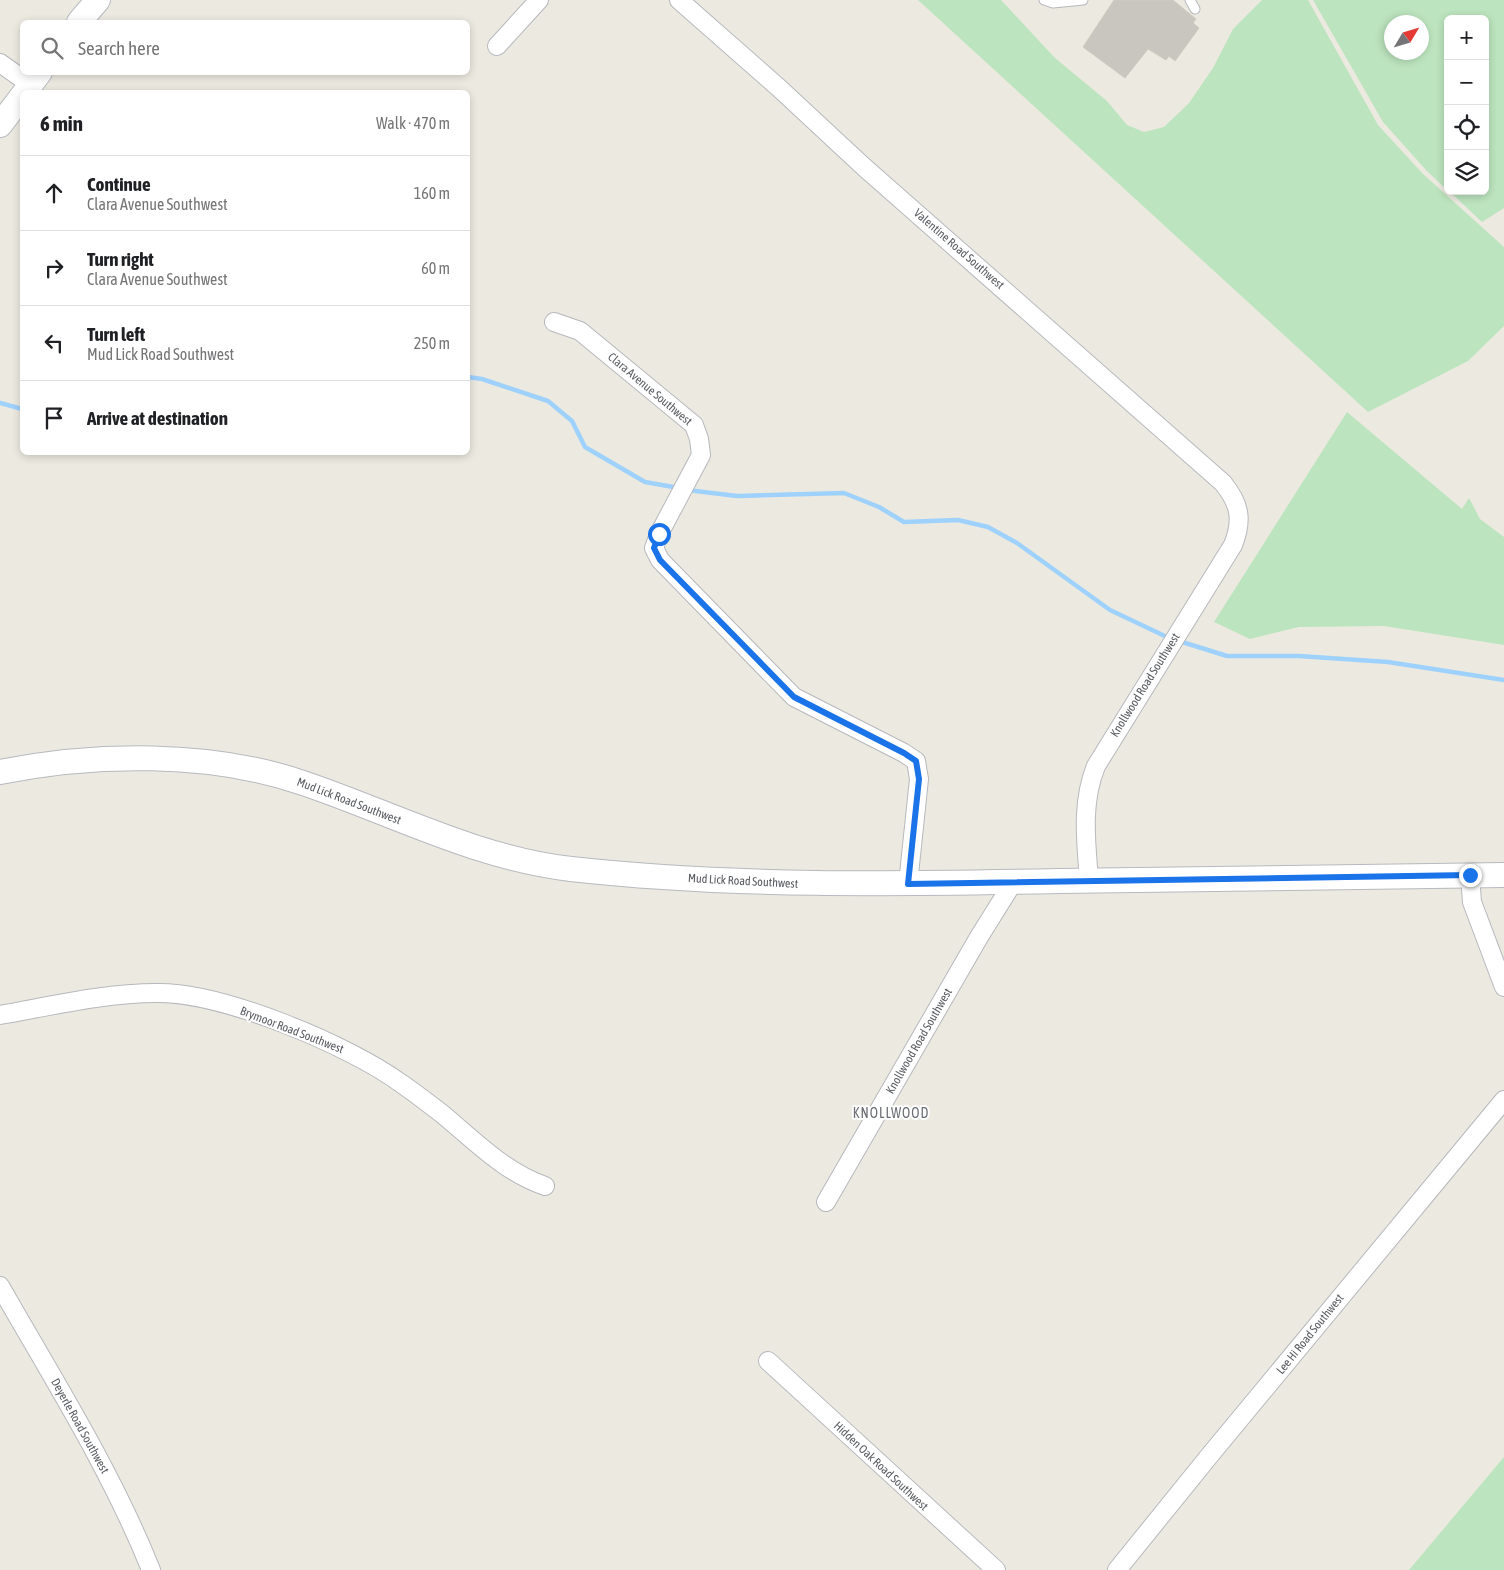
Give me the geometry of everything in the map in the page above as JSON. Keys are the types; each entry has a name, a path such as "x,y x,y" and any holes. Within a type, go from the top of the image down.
{"street":[{"path":"81,20 98,0"},
{"path":"497,46 539,0"},
{"name":"Valentine Road Southwest","path":"679,0 779,88 864,167 1223,483 1236,501"},
{"path":"0,63 30,86"},
{"path":"0,125 20,99"},
{"name":"Clara Avenue Southwest","path":"554,322 580,331 694,425 699,439 701,455 659,534 654,548 660,560 794,697 904,753 916,761 919,779 908,884"},
{"name":"Knollwood Road Southwest","path":"1089,880 1085,814 1089,782 1096,766 1233,545 1240,519 1236,501"},
{"name":"Mud Lick Road Southwest","path":"0,772 39,765 121,759 169,760 223,765 299,781 480,849 559,867 760,882 908,884 1504,875"},
{"path":"1470,875 1472,902 1504,987"},
{"name":"Knollwood Road Southwest","path":"826,1202 979,937 1014,882"},
{"name":"Brymoor Road Southwest","path":"0,1015 130,993 168,993 213,1000 266,1018 354,1054 389,1074 440,1112 493,1157 524,1179 545,1186"},
{"name":"Lee Hi Road Southwest","path":"1118,1570 1210,1455 1504,1100"},
{"name":"Deyerle Road Southwest","path":"0,1286 122,1502 151,1570"},
{"name":"Hidden Oak Road Southwest","path":"768,1361 996,1570"}],"lane":[{"path":"1044,0 1053,3 1083,0"},
{"path":"1190,0 1194,9"}],"green space":[{"path":"918,0 1001,0 1055,58 1107,101 1127,125 1144,132 1164,127 1189,103 1213,68 1233,29 1262,0 1308,0 1378,125 1444,195 1446,195 1504,247 1504,326 1468,361 1368,412"},
{"path":"1313,0 1504,0 1504,208 1482,222 1453,195 1489,195 1489,15 1444,15 1444,187 1383,122"},
{"path":"1347,412 1462,509 1469,498 1480,519 1504,537 1504,645 1384,626 1299,627 1250,639 1214,622"},
{"path":"1504,1457 1504,1570 1409,1570"}],"building":[{"path":"1114,0 1173,0 1196,19 1193,23 1199,28 1175,61 1169,56 1166,60 1148,49 1125,78 1083,47"}],"waterway":[{"path":"470,377 482,379 548,401 572,421 585,447 645,482 679,488"},
{"path":"0,403 20,408"},
{"path":"687,490 737,496 844,493 879,507 904,522 958,520 988,527 1017,543 1110,610 1169,638"},
{"path":"1179,641 1227,656 1299,656 1388,662 1504,680"}],"district":[{"name":"KNOLLWOOD","path":"891,1113"}],"route":[{"path":"659,534 654,548 660,560 794,697 904,753 916,761 919,779 908,884 1470,875"}]}
